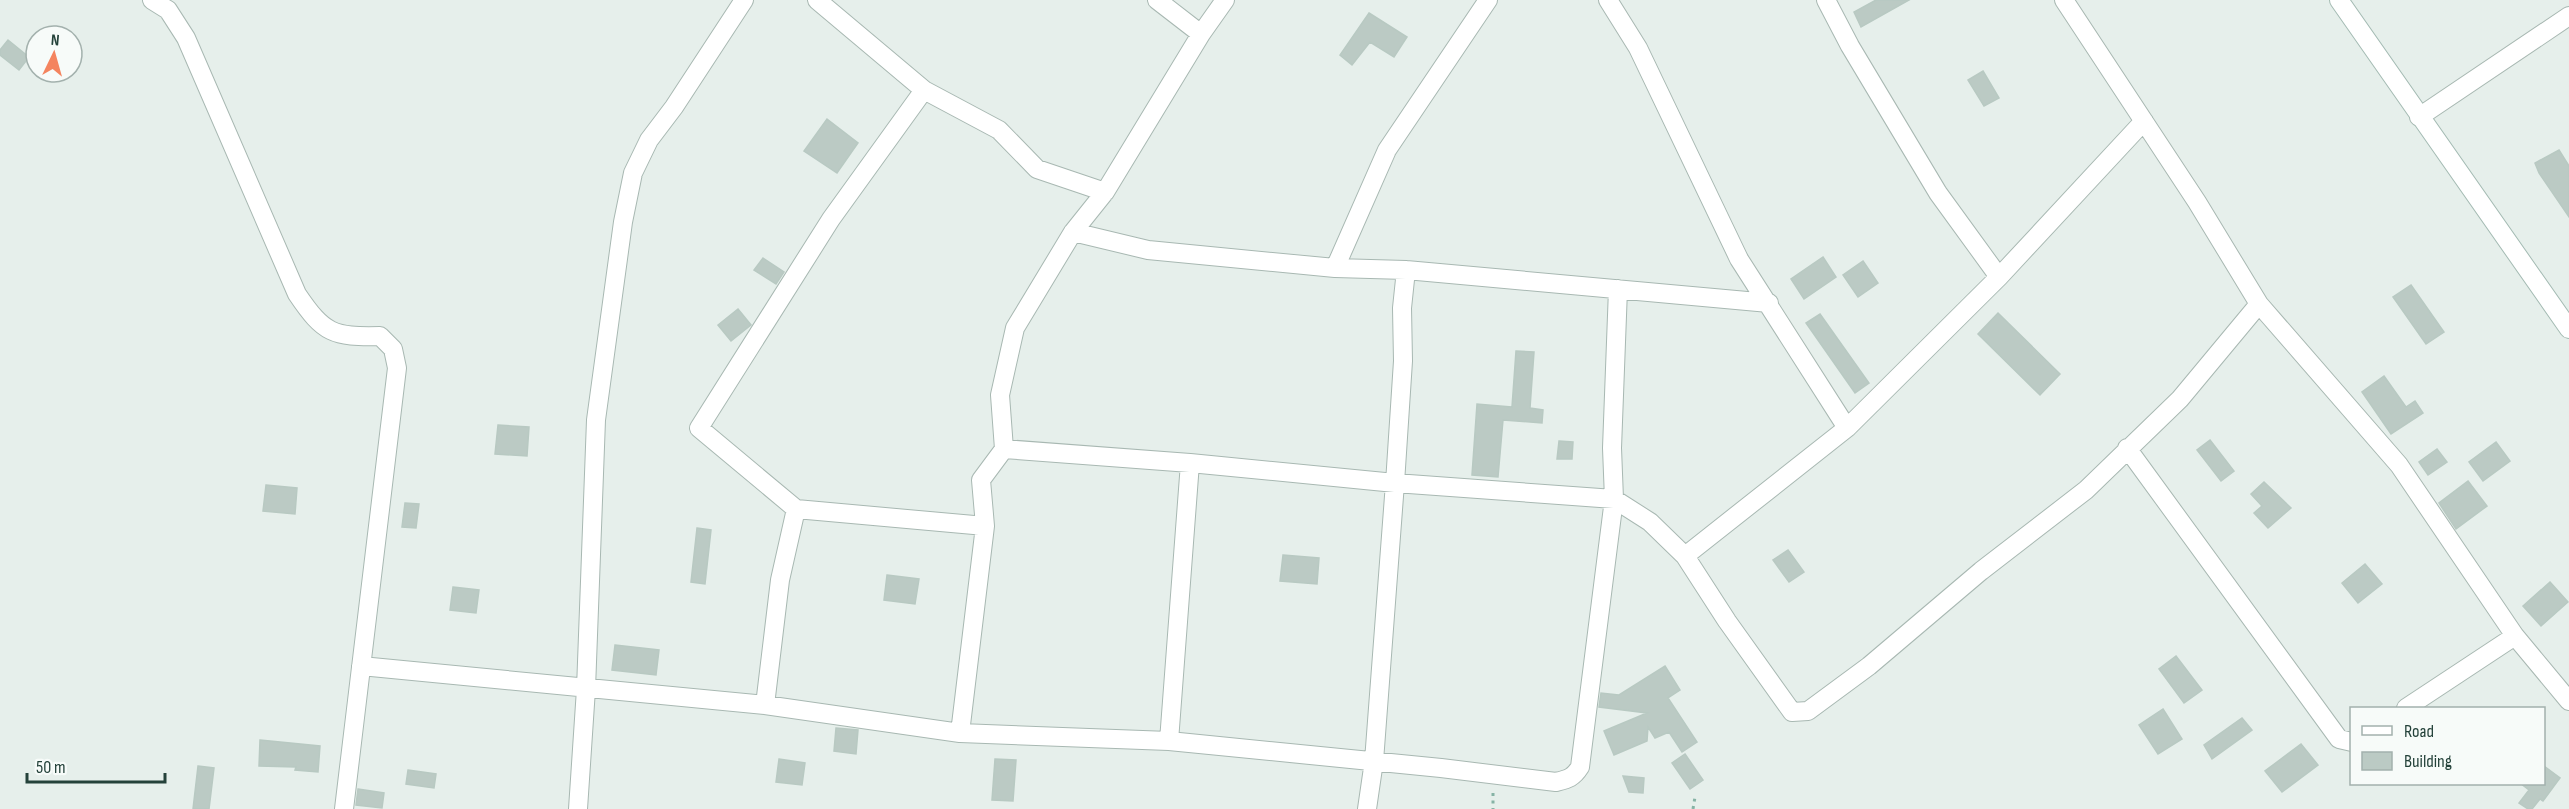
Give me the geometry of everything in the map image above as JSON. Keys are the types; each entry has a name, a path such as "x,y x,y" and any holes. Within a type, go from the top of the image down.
{"street":[{"path":"152,0 168,10 186,38 297,294 314,319 336,334 380,336 393,349 397,368 344,809"},
{"path":"578,809 586,688 596,420 623,222 633,173 649,140 674,107 744,0"},
{"path":"817,0 924,90 999,130 1038,169 1104,192"},
{"path":"1157,0 1201,34"},
{"path":"960,733 984,526 981,480 1004,449 1000,394 1015,328 1072,232 1104,192 1201,34 1225,0"},
{"path":"1335,268 1387,150 1488,0"},
{"path":"1608,0 1638,48 1739,259 1847,428"},
{"path":"1826,0 1850,46 1938,193 1999,277"},
{"path":"2064,0 2144,121 2259,304 2399,465 2515,636 2569,701"},
{"path":"2339,0 2569,329"},
{"path":"2419,117 2569,16"},
{"path":"924,90 831,219 699,428 796,509 984,526"},
{"path":"1685,556 1847,428 1999,277 2144,121"},
{"path":"1072,232 1148,250 1335,268 1406,270 1768,303"},
{"path":"1367,809 1374,761 1395,483 1403,361 1402,308 1406,270"},
{"path":"361,666 765,705 960,733 1169,741 1556,782 1573,777 1580,767 1614,499 1612,448 1618,289"},
{"path":"1004,449 1190,463 1395,483 1614,499 1650,522 1685,556 1727,621 1792,712 1808,711 1869,666 1981,571 2086,490 2180,399 2259,304"},
{"path":"2127,448 2339,739 2350,742"},
{"path":"1169,741 1190,463"},
{"path":"765,705 780,580 796,509"},
{"path":"2408,707 2515,636"}],"path":[{"path":"1692,809 1695,797"}],"building":[{"path":"1876,0 1909,0 1861,27 1854,12"},
{"path":"1369,13 1407,37 1394,57 1370,42 1352,65 1340,55"},
{"path":"8,40 24,53 24,64 19,70 0,55 0,50"},
{"path":"1983,71 1999,98 1984,106 1968,80"},
{"path":"827,119 858,143 837,173 804,151"},
{"path":"2559,150 2569,166 2569,217 2539,173 2535,163"},
{"path":"1823,257 1836,277 1804,299 1791,279"},
{"path":"763,258 784,272 776,284 754,270"},
{"path":"1863,261 1878,283 1858,297 1843,275"},
{"path":"2411,285 2444,332 2426,344 2393,297"},
{"path":"738,309 751,325 731,341 718,325"},
{"path":"1998,313 2060,374 2040,395 1978,334"},
{"path":"1820,314 1869,383 1855,393 1806,323"},
{"path":"1516,351 1534,352 1530,408 1543,410 1542,423 1503,420 1498,477 1472,475 1477,404 1512,407"},
{"path":"2384,376 2406,407 2415,401 2423,413 2391,434 2362,392"},
{"path":"498,425 529,427 527,456 495,454"},
{"path":"2210,440 2234,471 2221,481 2197,450"},
{"path":"1559,441 1573,442 1572,459 1557,459"},
{"path":"2496,442 2510,461 2483,481 2469,462"},
{"path":"2437,449 2447,462 2428,475 2419,462"},
{"path":"2468,481 2487,506 2456,529 2439,503"},
{"path":"2264,482 2291,508 2268,528 2254,513 2262,506 2251,494"},
{"path":"266,485 297,488 295,514 263,511"},
{"path":"405,503 419,504 416,528 402,527"},
{"path":"697,528 711,530 705,584 691,582"},
{"path":"1788,550 1804,572 1789,582 1773,560"},
{"path":"1283,555 1319,558 1317,584 1280,581"},
{"path":"2365,564 2382,584 2358,603 2342,583"},
{"path":"887,575 919,579 915,604 884,600"},
{"path":"2550,582 2568,602 2541,626 2523,606"},
{"path":"453,587 479,590 476,613 450,610"},
{"path":"615,645 659,650 656,675 612,670"},
{"path":"2176,656 2202,690 2184,703 2159,669"},
{"path":"1665,666 1680,690 1668,698 1697,742 1682,752 1669,732 1655,738 1648,727 1647,741 1614,755 1604,731 1647,713 1599,707 1601,693 1619,695"},
{"path":"2163,709 2182,739 2158,754 2139,725"},
{"path":"2242,718 2252,730 2212,759 2204,745"},
{"path":"836,728 858,730 856,754 834,751"},
{"path":"260,740 320,746 318,772 295,770 296,767 259,766"},
{"path":"2301,744 2318,765 2282,792 2265,771"},
{"path":"1685,754 1703,780 1690,789 1672,763"},
{"path":"779,759 805,763 802,785 776,782"},
{"path":"995,759 1016,760 1013,801 992,800"},
{"path":"198,766 214,768 209,809 193,809"},
{"path":"2545,767 2560,778 2543,801 2540,799 2532,809 2519,803 2529,790 2523,785 2545,785"},
{"path":"408,770 436,774 434,788 406,784"},
{"path":"1623,776 1644,778 1643,793 1629,792"},
{"path":"358,789 384,793 382,808 356,805"}]}
